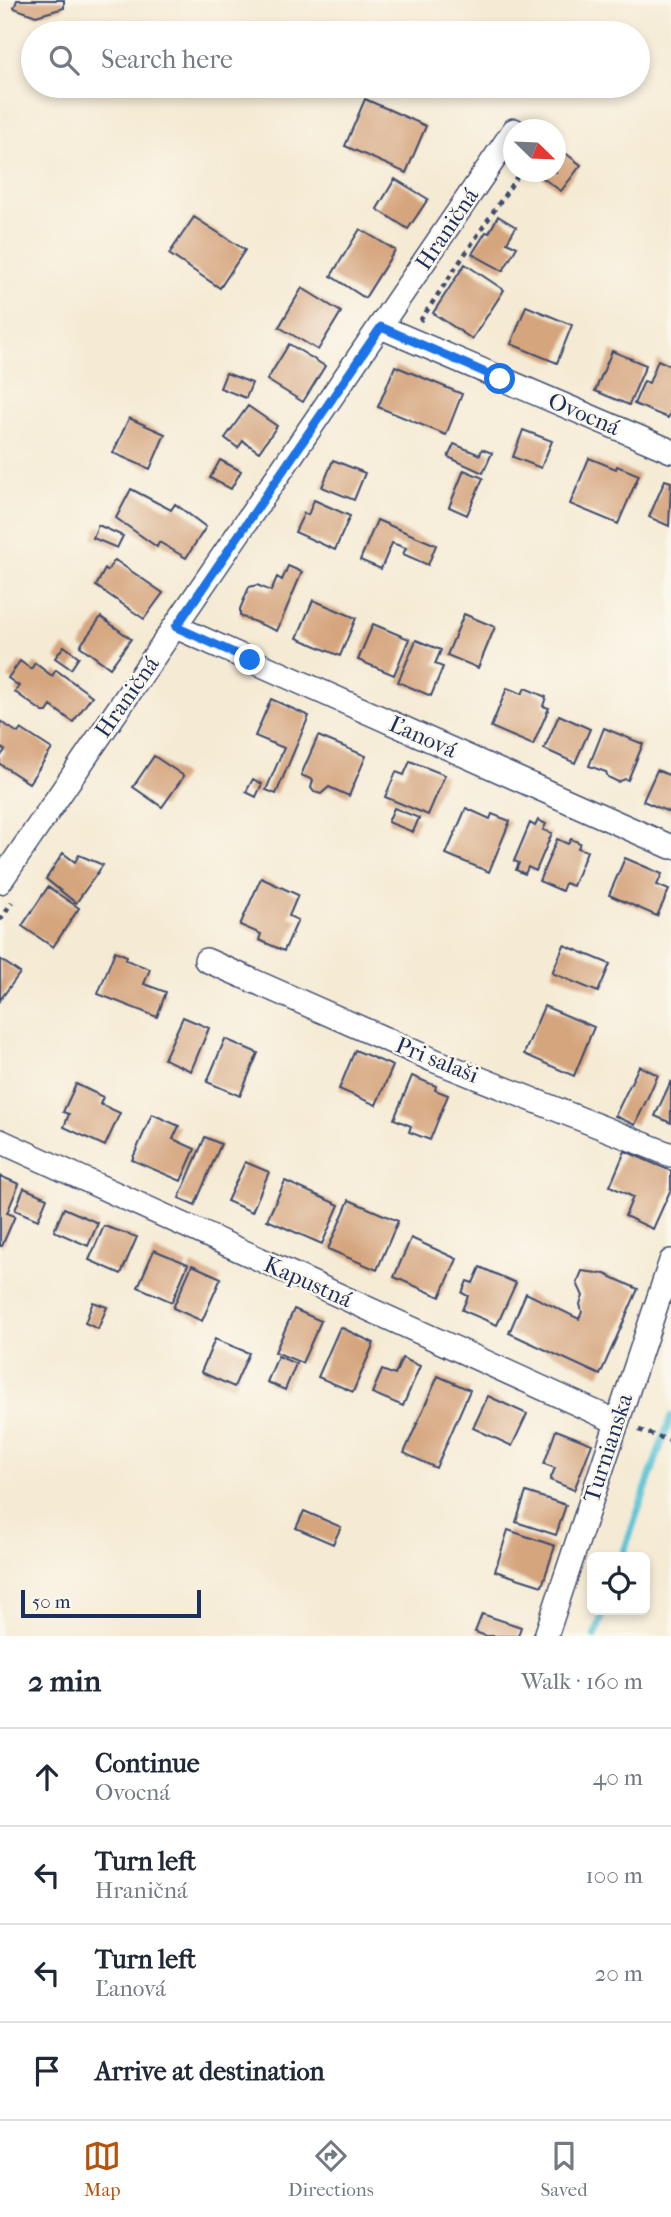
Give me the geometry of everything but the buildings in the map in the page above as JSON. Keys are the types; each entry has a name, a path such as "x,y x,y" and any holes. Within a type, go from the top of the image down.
{"street":[{"name":"Hraničná","path":"8,890 176,627 503,145"},
{"name":"Ovocná","path":"381,327 671,451"},
{"name":"Ľanová","path":"176,627 671,847"},
{"name":"Pri salaši","path":"206,960 433,1060 671,1155"},
{"name":"Kapustná","path":"0,1141 626,1425"},
{"name":"Turnianska","path":"546,1636 626,1425 671,1261"}],"path":[{"path":"418,325 513,182"},
{"path":"0,920 8,890"},
{"path":"626,1425 671,1441"}],"waterway":[{"path":"624,1552 671,1416"},
{"path":"595,1636 602,1615"}],"route":[{"path":"250,660 176,627 381,327 500,379"}]}
